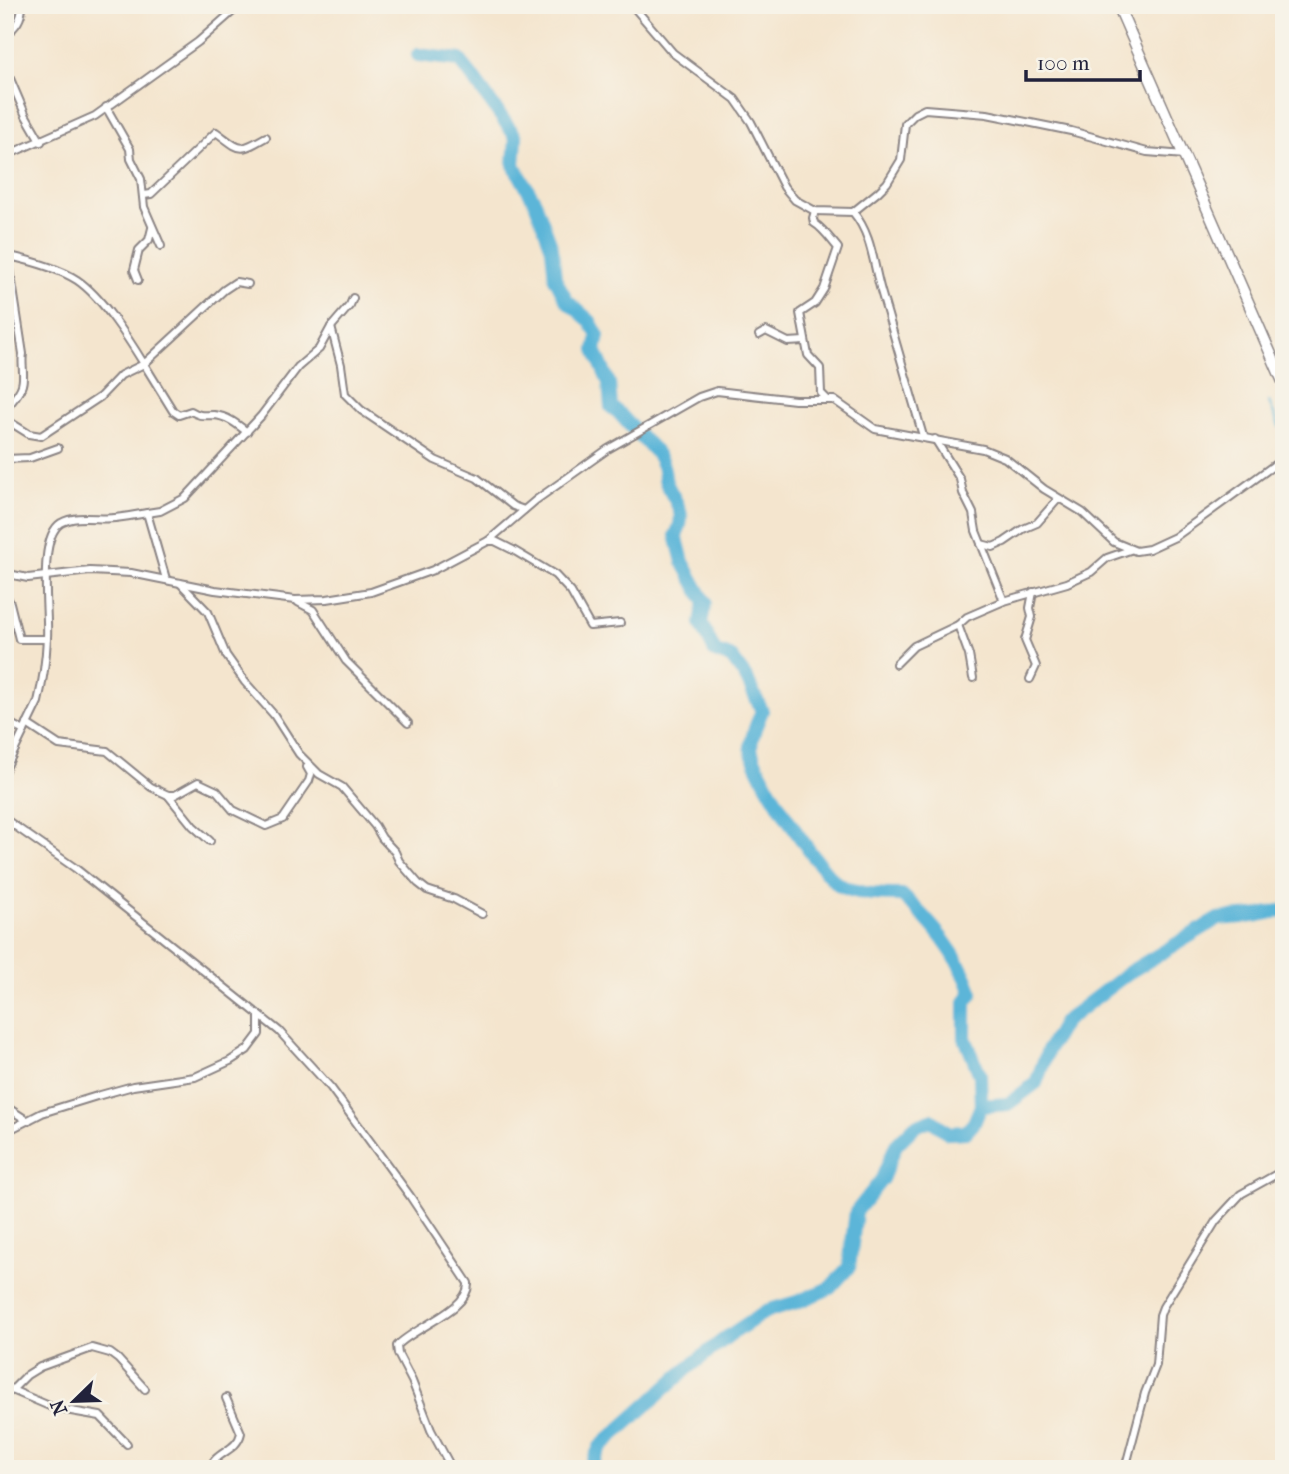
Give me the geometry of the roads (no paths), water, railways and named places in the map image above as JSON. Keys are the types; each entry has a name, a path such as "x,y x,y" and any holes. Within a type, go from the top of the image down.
{"main road":[{"path":"1118,5 1284,384"}],"street":[{"path":"5,35 19,23 22,5"},
{"path":"5,156 94,116 198,42 240,5"},
{"path":"632,5 673,53 735,99 751,122 784,187 795,200 815,211 853,212 887,183 901,160 905,124 925,109 987,114 1071,131 1147,152 1185,155"},
{"path":"5,67 26,116 41,142"},
{"path":"106,107 130,149 131,159 141,179 144,207 161,246"},
{"path":"144,195 151,194 216,132 240,149 267,137"},
{"path":"815,211 814,223 820,226 822,232 838,248 824,289 815,303 800,313 808,355 820,368 821,393 827,399"},
{"path":"853,212 866,230 871,245 878,279 923,436"},
{"path":"138,280 134,270 139,250 149,240 152,226"},
{"path":"5,410 22,387 23,381 23,354 7,256 25,260 79,282 120,326 173,411 179,415 191,411 200,417 214,415 230,419 247,432"},
{"path":"5,419 29,434 41,436 100,397 121,376 144,364 224,290 236,282 248,284"},
{"path":"5,770 41,690 47,639 45,577 55,529 61,523 78,519 113,518 160,511 185,498 247,432 298,367 319,349 331,327 353,298"},
{"path":"331,327 345,394 361,410 435,460 477,478 513,506 524,510"},
{"path":"759,335 766,331 788,342 804,341"},
{"path":"6,571 19,577 45,577 90,571 131,573 215,590 295,600 348,597 390,587 433,570 488,541 524,510 608,449 708,393 717,391 795,400 827,399 840,403 875,429 983,449 1005,458 1058,499 1082,512 1114,542 1130,550"},
{"path":"935,439 960,479 981,544 1004,601"},
{"path":"5,459 30,458 58,448"},
{"path":"896,664 914,646 958,625 967,617 1004,601 1081,577 1107,558 1130,550 1149,549 1175,537 1284,458"},
{"path":"981,544 993,547 1037,523 1058,499"},
{"path":"147,513 166,579"},
{"path":"488,541 495,541 555,575 570,592 590,626 620,623"},
{"path":"167,795 175,795 198,782 217,791 233,810 261,825 271,825 283,819 309,781 310,771 274,715 226,655 208,612 179,582"},
{"path":"1030,679 1036,666 1025,640 1032,617 1030,608 1033,592"},
{"path":"5,593 19,639 47,639"},
{"path":"295,600 313,610 345,661 408,723"},
{"path":"958,625 969,655 973,678"},
{"path":"5,721 59,745 107,751 143,781 167,795 193,826 210,841"},
{"path":"299,754 319,775 342,787 418,883 427,890 454,899 482,914"},
{"path":"5,819 75,868 279,1031 331,1088 410,1196 468,1283 469,1289 463,1299 429,1324 408,1335 397,1346 430,1430 452,1469"},
{"path":"5,1132 54,1109 133,1086 195,1077 247,1050 259,1034 259,1017"},
{"path":"5,1106 28,1121"},
{"path":"1125,1469 1145,1393 1156,1365 1163,1307 1216,1221 1241,1194 1284,1170"},
{"path":"5,1395 40,1367 92,1349 110,1353 118,1359 145,1389"},
{"path":"12,1390 54,1408 100,1416 127,1444"},
{"path":"210,1469 216,1457 229,1450 240,1438 241,1433 226,1398"}],"waterway":[{"path":"418,55 460,60 516,137 514,165 535,202 552,248 555,278 567,301 590,321 598,336 595,350 609,383 611,407 635,431"},
{"path":"1269,402 1279,426 1284,430"},
{"path":"590,1469 600,1447 688,1368 727,1337 766,1311 830,1288 849,1267 856,1212 882,1179 896,1145 915,1126 931,1120 949,1133 966,1132 974,1123 981,1106 980,1075 965,1038 965,1002 972,993 952,952 934,928 902,895 861,892 838,884 802,841 762,776 751,747 753,733 762,711 747,679 731,657 715,652 701,623 705,602 683,562 676,535 681,520 679,508 666,482 659,457 639,435"},
{"path":"981,1106 1008,1104 1036,1083 1048,1050 1064,1022 1128,973 1218,919 1284,910"}]}
